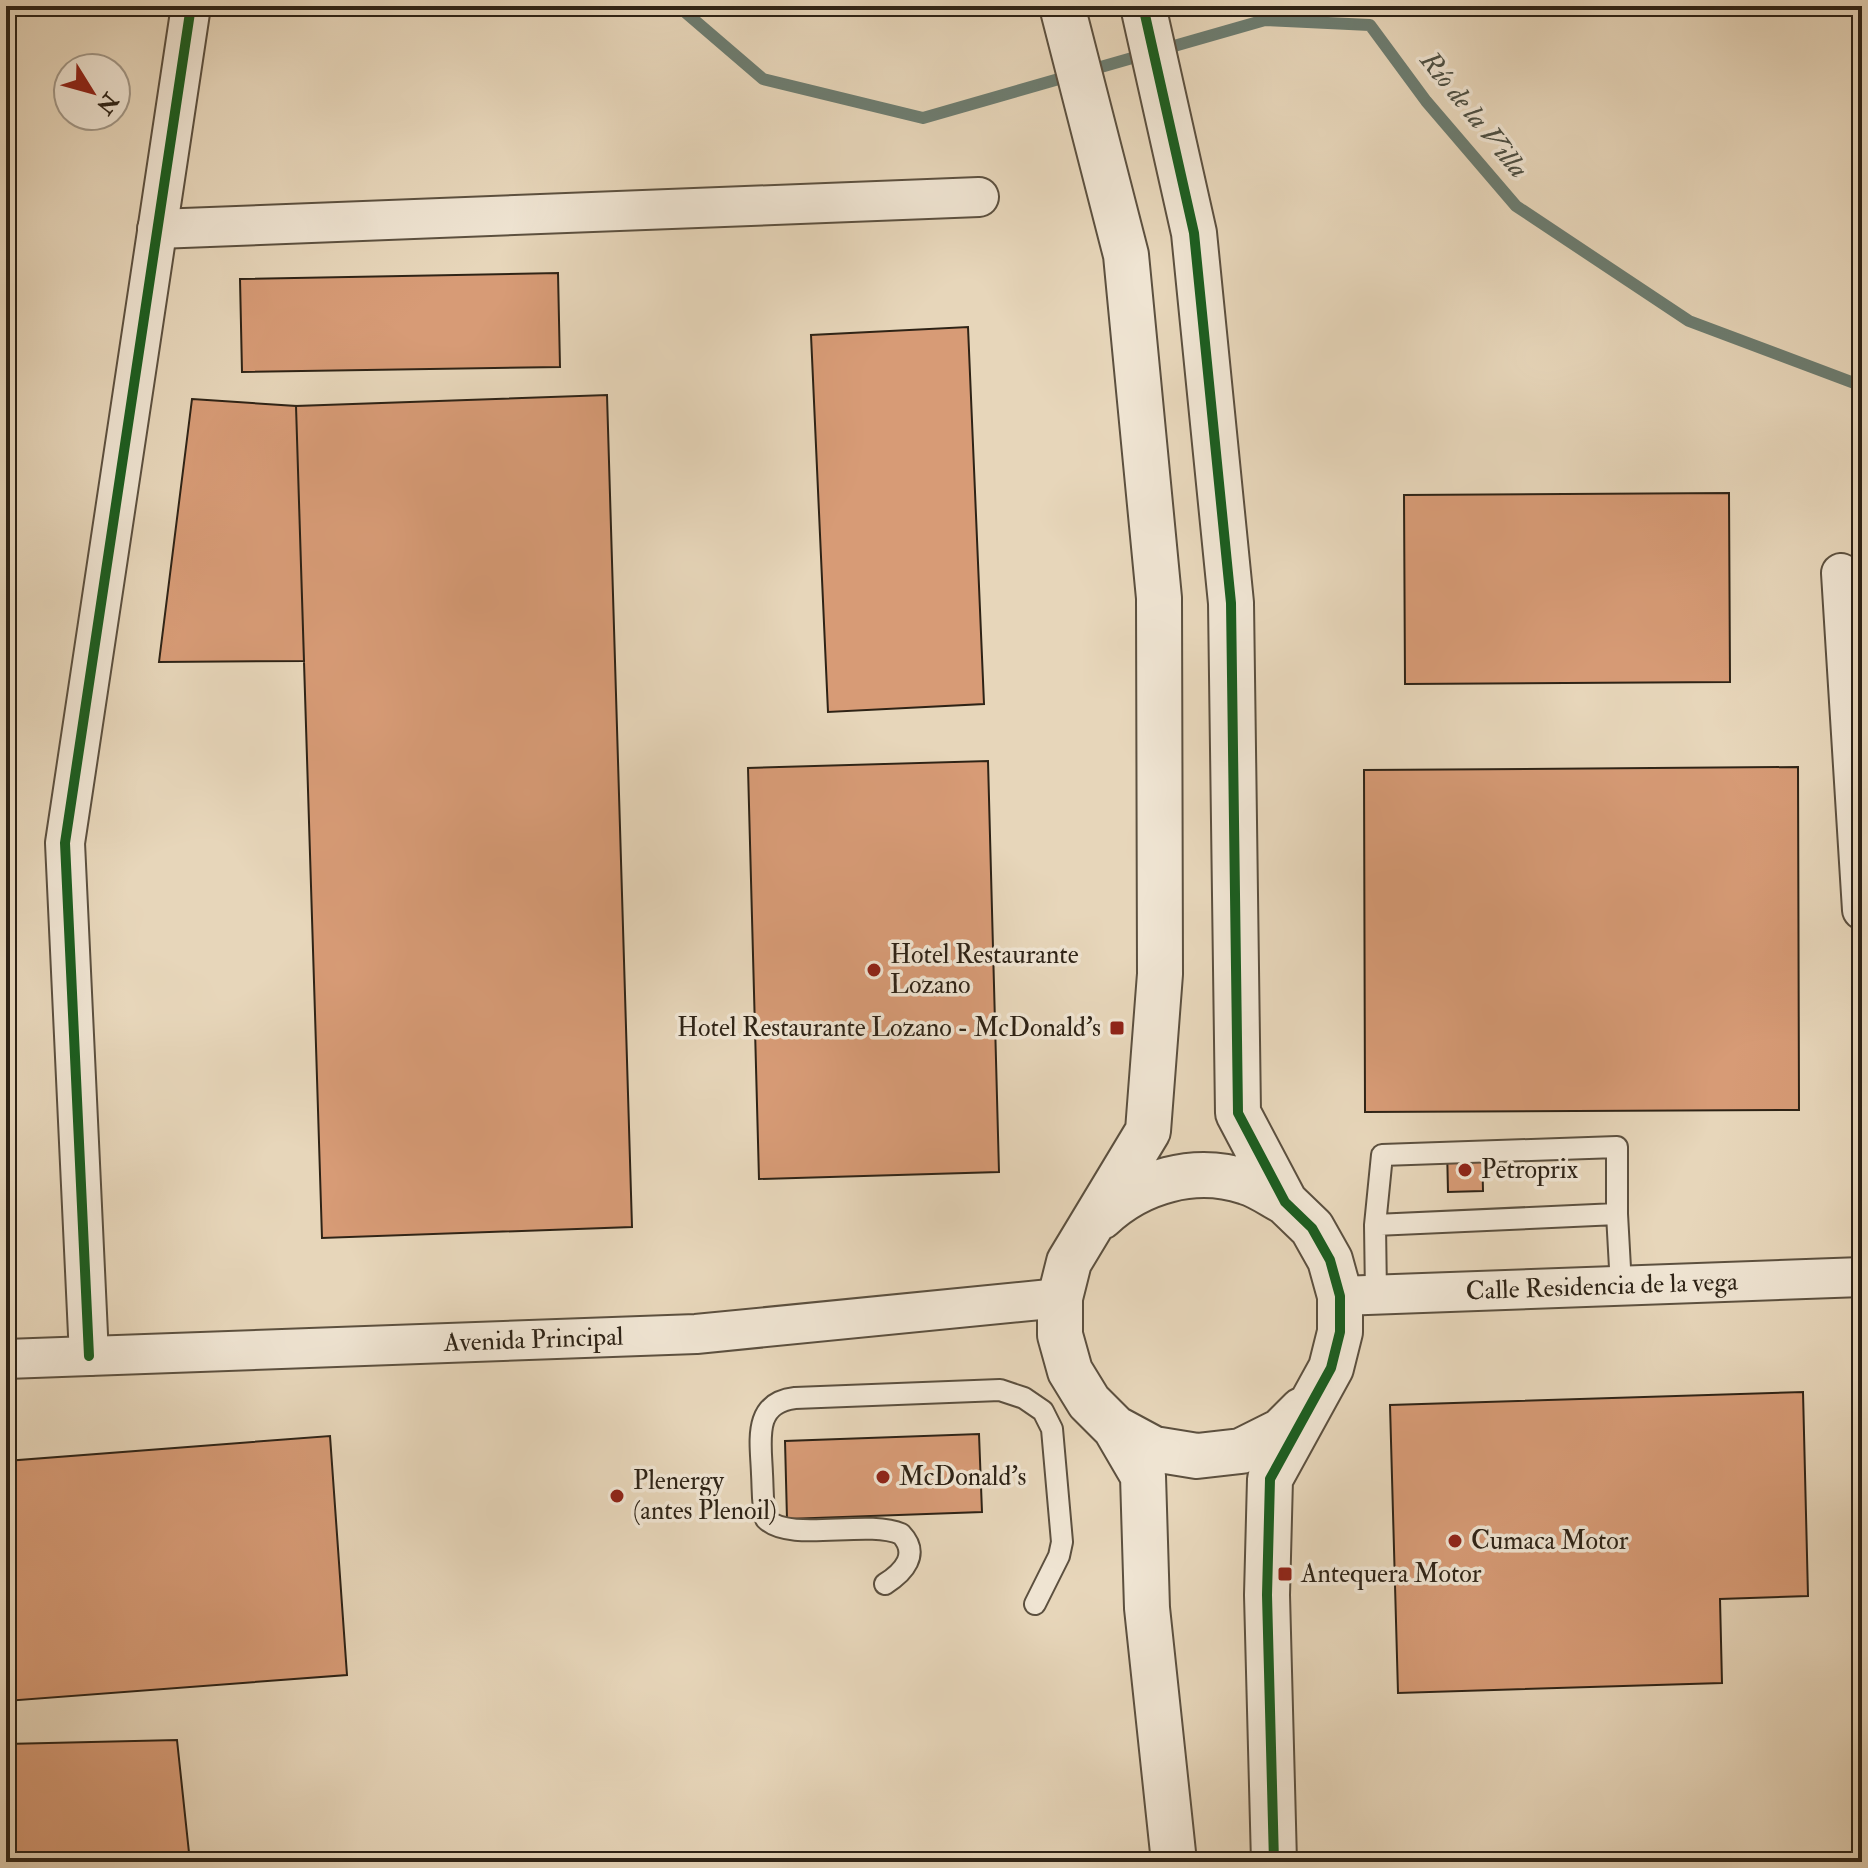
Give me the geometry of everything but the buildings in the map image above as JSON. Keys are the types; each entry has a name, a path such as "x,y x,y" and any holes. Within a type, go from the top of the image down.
{"street":[{"path":"89,1356 65,843 191,6"},
{"path":"1062,6 1126,255 1159,598 1160,974 1148,1131 1069,1262 1060,1298 1060,1335 1070,1371 1089,1402 1115,1428 1143,1476 1147,1608 1174,1862"},
{"path":"1143,6 1194,233 1231,603 1238,1113 1285,1202"},
{"path":"157,229 979,197"},
{"path":"1841,573 1862,910"},
{"path":"1087,1230 1119,1200 1160,1181 1203,1174 1246,1182 1285,1202 1312,1228 1330,1260 1358,1295 1340,1332 1331,1368 1270,1479 1267,1595 1274,1862"},
{"name":"Calle Residencia de la vega","path":"1358,1295 1862,1277"},
{"name":"Avenida Principal","path":"6,1359 696,1334 1060,1298"},
{"path":"1115,1428 1154,1449 1197,1456 1241,1451 1281,1431 1313,1400"}],"lane":[{"path":"1358,1295 1375,1225 1382,1155 1617,1147 1621,1286"},
{"path":"1375,1225 1617,1214"},
{"path":"885,1584 908,1564 910,1549 901,1534 883,1529 780,1529 766,1519 760,1434 765,1416 777,1402 795,1398 1000,1390 1035,1403 1049,1419 1052,1429 1062,1542 1055,1565 1035,1604"}],"waterway":[{"name":"Río de la Villa","path":"678,6 763,79 923,118 1265,20 1370,25 1426,101 1516,206 1689,321 1862,386"}],"cycle path":[{"path":"89,1356 65,843 191,6"},
{"path":"1143,6 1194,233 1231,603 1238,1113 1285,1202 1312,1228 1330,1260 1340,1296 1340,1332 1331,1368 1270,1479 1267,1595 1274,1862"}],"place":[{"name":"Hotel Restaurante Lozano","path":"874,970"},
{"name":"Hotel Restaurante Lozano - McDonald's","path":"1117,1028"},
{"name":"Petroprix","path":"1465,1170"},
{"name":"McDonald's","path":"883,1477"},
{"name":"Plenergy (antes Plenoil)","path":"617,1496"},
{"name":"Cumaca Motor","path":"1455,1541"},
{"name":"Antequera Motor","path":"1285,1574"}]}
